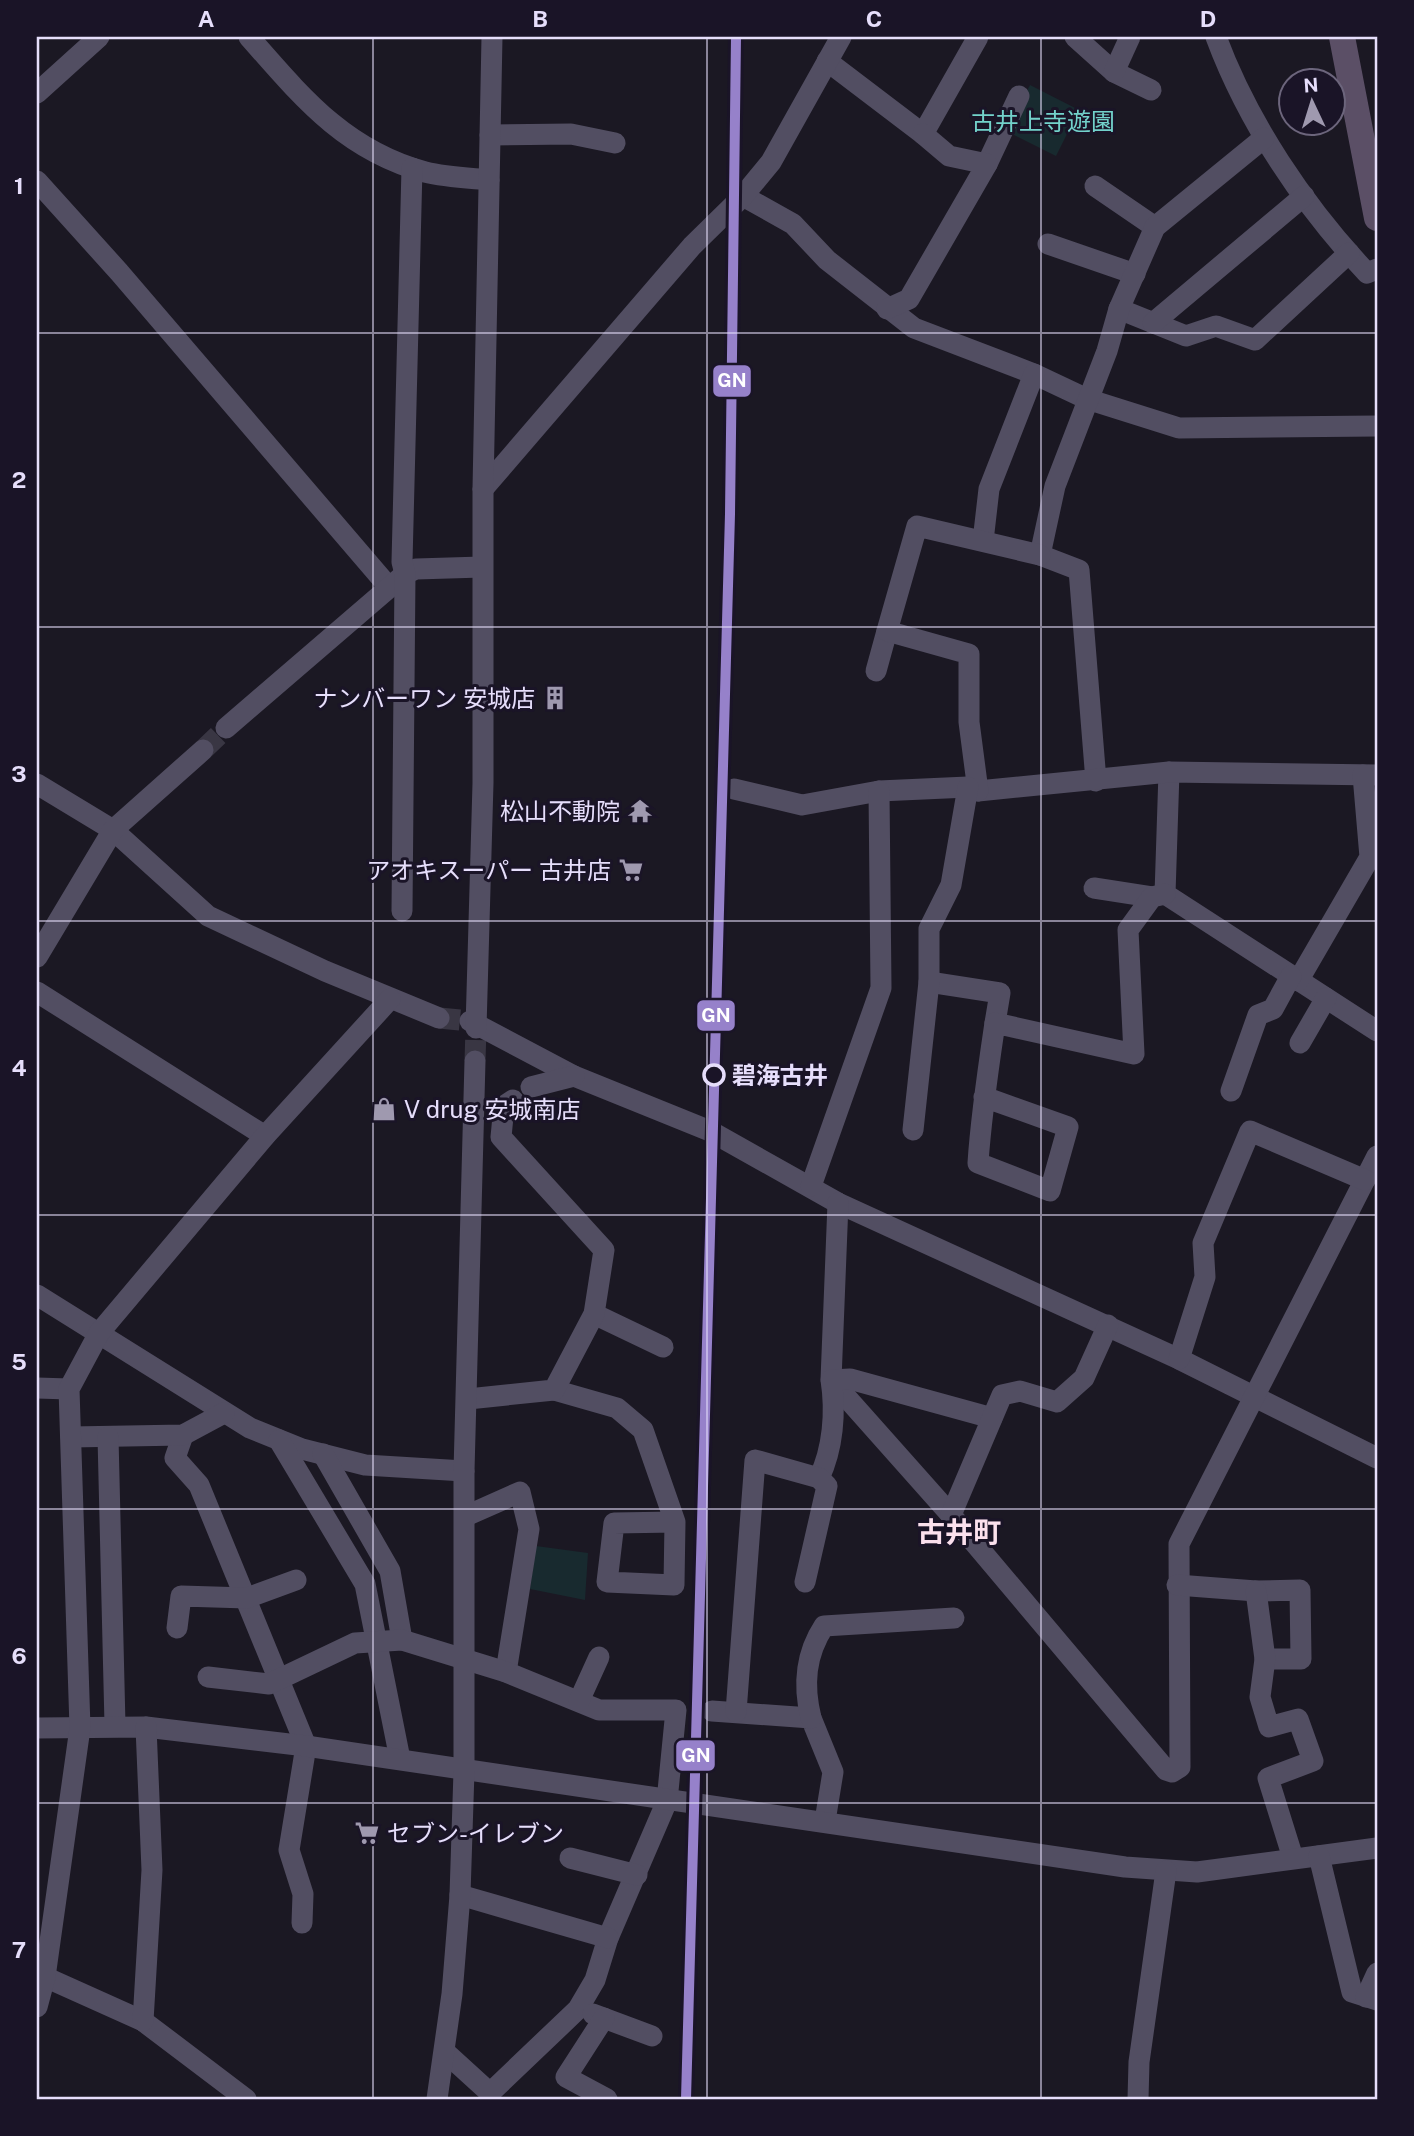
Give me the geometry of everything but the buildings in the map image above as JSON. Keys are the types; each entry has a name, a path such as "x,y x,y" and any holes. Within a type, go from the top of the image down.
{"main road":[{"path":"1342,37 1377,218"}],"street":[{"path":"37,93 99,37"},
{"path":"249,37 312,109 339,132 426,172 489,180"},
{"path":"492,37 482,567 483,783 474,1023 574,1076 710,1131 838,1203 1108,1325 1377,1458"},
{"path":"483,489 692,246 743,196 771,162 841,37"},
{"path":"923,134 978,37"},
{"path":"1075,37 1114,72 1151,90"},
{"path":"1114,72 1130,37"},
{"path":"1216,37 1264,138 1304,196 1367,273 1377,269"},
{"path":"827,61 949,156 987,163"},
{"path":"887,309 909,299 987,163 1019,96"},
{"path":"490,135 571,134 615,143"},
{"path":"1040,555 1055,486 1119,309 1155,227 1264,138"},
{"path":"402,911 405,574 402,562 412,167"},
{"path":"37,181 388,586"},
{"path":"1095,186 1155,227"},
{"path":"743,196 793,224 827,260 915,328 1034,374 1087,399 1179,428 1377,426"},
{"path":"1153,323 1304,196"},
{"path":"1048,244 1135,274"},
{"path":"1119,309 1186,336 1216,326 1255,340 1349,253"},
{"path":"983,541 989,489 1034,374"},
{"path":"876,671 917,526 1040,555 1079,570 1096,781"},
{"path":"226,728 405,574 416,569 482,567"},
{"path":"887,631 969,654 973,789 951,885 929,929 929,982 913,1130"},
{"path":"37,957 113,830 203,750"},
{"path":"995,1023 1134,1054 1128,930 1158,895 1169,772"},
{"path":"734,789 802,805 879,791 973,789 1096,781 1169,772 1370,775 1370,857 1295,979 1273,1009 1258,1015 1231,1091"},
{"path":"37,784 113,830 208,916 390,999 439,1018"},
{"path":"810,1186 881,988 879,791"},
{"path":"1094,888 1158,895 1377,1031"},
{"path":"929,982 1000,993 984,1097 978,1163 1050,1191 1068,1127 984,1097"},
{"path":"37,992 265,1136"},
{"path":"37,2007 46,1978 80,1728 69,1389 99,1333 265,1136 390,999"},
{"path":"1300,1043 1326,999"},
{"path":"437,2099 445,2052 460,1895 464,1771 464,1471 475,1060"},
{"path":"531,1087 574,1076"},
{"path":"513,1100 504,1106 501,1137 604,1250 594,1314 554,1390"},
{"path":"1179,1359 1205,1277 1203,1243 1250,1131 1365,1180"},
{"path":"831,1380 951,1515 1157,1760 1171,1772 1180,1767 1177,1585 1179,1544 1377,1156"},
{"path":"819,1478 828,1459 834,1401 831,1380 838,1203"},
{"path":"37,1295 224,1413 279,1440 365,1465 464,1471"},
{"path":"594,1314 663,1346"},
{"path":"951,1515 1002,1395 1020,1391 1057,1402 1084,1378 1108,1325"},
{"path":"831,1380 850,1379 992,1418"},
{"path":"37,1388 69,1389"},
{"path":"468,1399 554,1390 617,1408 643,1430 675,1522"},
{"path":"71,1437 183,1435 224,1413"},
{"path":"183,1435 176,1458 198,1485 282,1680 306,1746 289,1850 303,1894 302,1923"},
{"path":"108,1437 115,1725"},
{"path":"279,1440 365,1584 374,1642 400,1759"},
{"path":"323,1454 390,1571 402,1640"},
{"path":"736,1712 755,1460 819,1478 827,1486 805,1582"},
{"path":"466,1516 520,1492 529,1529 506,1672"},
{"path":"177,1628 181,1596 247,1598 296,1580"},
{"path":"1177,1585 1256,1591 1300,1590 1301,1659 1265,1659"},
{"path":"1256,1591 1265,1659 1260,1698 1269,1727 1298,1719 1313,1761 1268,1778 1293,1858"},
{"path":"825,1821 833,1772 811,1718 805,1694 810,1647 824,1626 954,1618"},
{"path":"208,1677 269,1684 355,1643 402,1640 506,1672 599,1710 676,1710 667,1801 608,1938 595,1980 578,2008 491,2093 445,2052"},
{"path":"579,1701 599,1657"},
{"path":"712,1711 811,1718"},
{"path":"37,1728 115,1725 146,1727 306,1746 693,1805 722,1805 1057,1858 1166,1871 1197,1872 1377,1848"},
{"path":"143,2021 152,1870 146,1727"},
{"path":"1320,1856 1352,1992 1372,1998 1377,1973"},
{"path":"570,1858 637,1875"},
{"path":"1138,2099 1139,2062 1166,1871"},
{"path":"460,1895 608,1938"},
{"path":"46,1978 143,2021 246,2099"},
{"path":"578,2008 652,2036"},
{"path":"604,2018 566,2077 607,2099"}],"green space":[{"name":"古井上寺遊園","path":"1030,85 1079,110 1056,156 1006,131"},
{"path":"536,1546 588,1553 585,1600 530,1589"}],"tunnel":[{"path":"203,750 226,728"},
{"path":"439,1018 470,1021"},
{"path":"475,1061 476,1028"}],"transit line":[{"name":"GN","path":"686,2099 730,514 736,37"}],"place":[{"name":"ナンバーワン 安城店","path":"555,698"},
{"name":"松山不動院","path":"640,811"},
{"name":"アオキスーパー 古井店","path":"631,870"},
{"name":"碧海古井","path":"714,1075"},
{"name":"V drug 安城南店","path":"384,1109"},
{"name":"セブン-イレブン","path":"367,1833"}],"district":[{"name":"古井町","path":"959,1531"}]}
